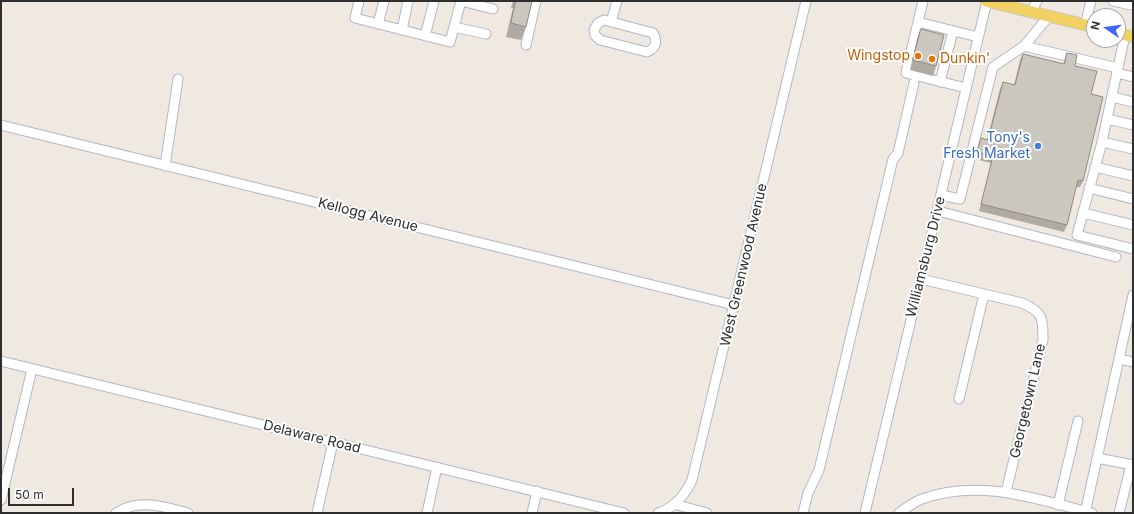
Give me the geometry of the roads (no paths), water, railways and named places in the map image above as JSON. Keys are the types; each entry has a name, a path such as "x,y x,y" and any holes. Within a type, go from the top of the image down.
{"main road":[{"path":"986,1 1086,25"}],"street":[{"path":"359,1 355,18 450,42 461,1 493,9"},
{"path":"378,24 384,1"},
{"path":"402,30 408,1"},
{"path":"425,36 434,1"},
{"path":"526,45 536,1"},
{"path":"611,22 617,1"},
{"name":"West Greenwood Avenue","path":"658,513 674,504 686,494 692,480 806,1"},
{"path":"923,1 906,73 966,88"},
{"name":"Williamsburg Drive","path":"865,513 938,211 986,1"},
{"path":"1030,12 1037,1"},
{"path":"1113,1 1131,5"},
{"path":"941,195 960,199 993,67 1024,46 1048,16"},
{"path":"604,20 611,22 653,33 656,39 656,44 653,49 647,52 600,40 595,35 594,30 598,23 604,20"},
{"path":"918,22 978,37"},
{"path":"454,27 486,34"},
{"path":"940,82 953,31"},
{"path":"1024,46 1118,71 1133,77"},
{"path":"1122,48 1102,142 1077,235 1133,249"},
{"path":"165,166 178,80"},
{"path":"803,513 808,493 819,470 893,159 898,153 914,83"},
{"path":"1112,97 1133,102"},
{"path":"1107,119 1133,125"},
{"name":"Kellogg Avenue","path":"1,125 734,305"},
{"path":"1102,142 1133,150"},
{"path":"1095,166 1133,176"},
{"path":"1090,188 1133,199"},
{"path":"938,211 1116,256"},
{"path":"1083,213 1133,225"},
{"name":"Georgetown Lane","path":"921,279 1022,303 1035,309 1041,318 1043,326 1043,340 1006,492"},
{"path":"959,399 984,294"},
{"path":"899,513 921,500 944,493 974,489 1006,492 1087,512 1097,458 1133,295"},
{"path":"1119,359 1133,362"},
{"name":"Delaware Road","path":"1,361 624,513"},
{"path":"1,500 4,476 32,369"},
{"path":"1058,505 1078,421"},
{"path":"317,513 333,442"},
{"path":"1097,458 1132,465 1119,513"},
{"path":"427,513 437,467"},
{"path":"532,513 537,491"},
{"path":"116,513 130,506 141,504 188,513"},
{"path":"674,504 707,513"}],"place":[{"name":"Wingstop","path":"918,56"},
{"name":"Dunkin'","path":"932,59"},
{"name":"Tony's Fresh Market","path":"1038,146"}]}
